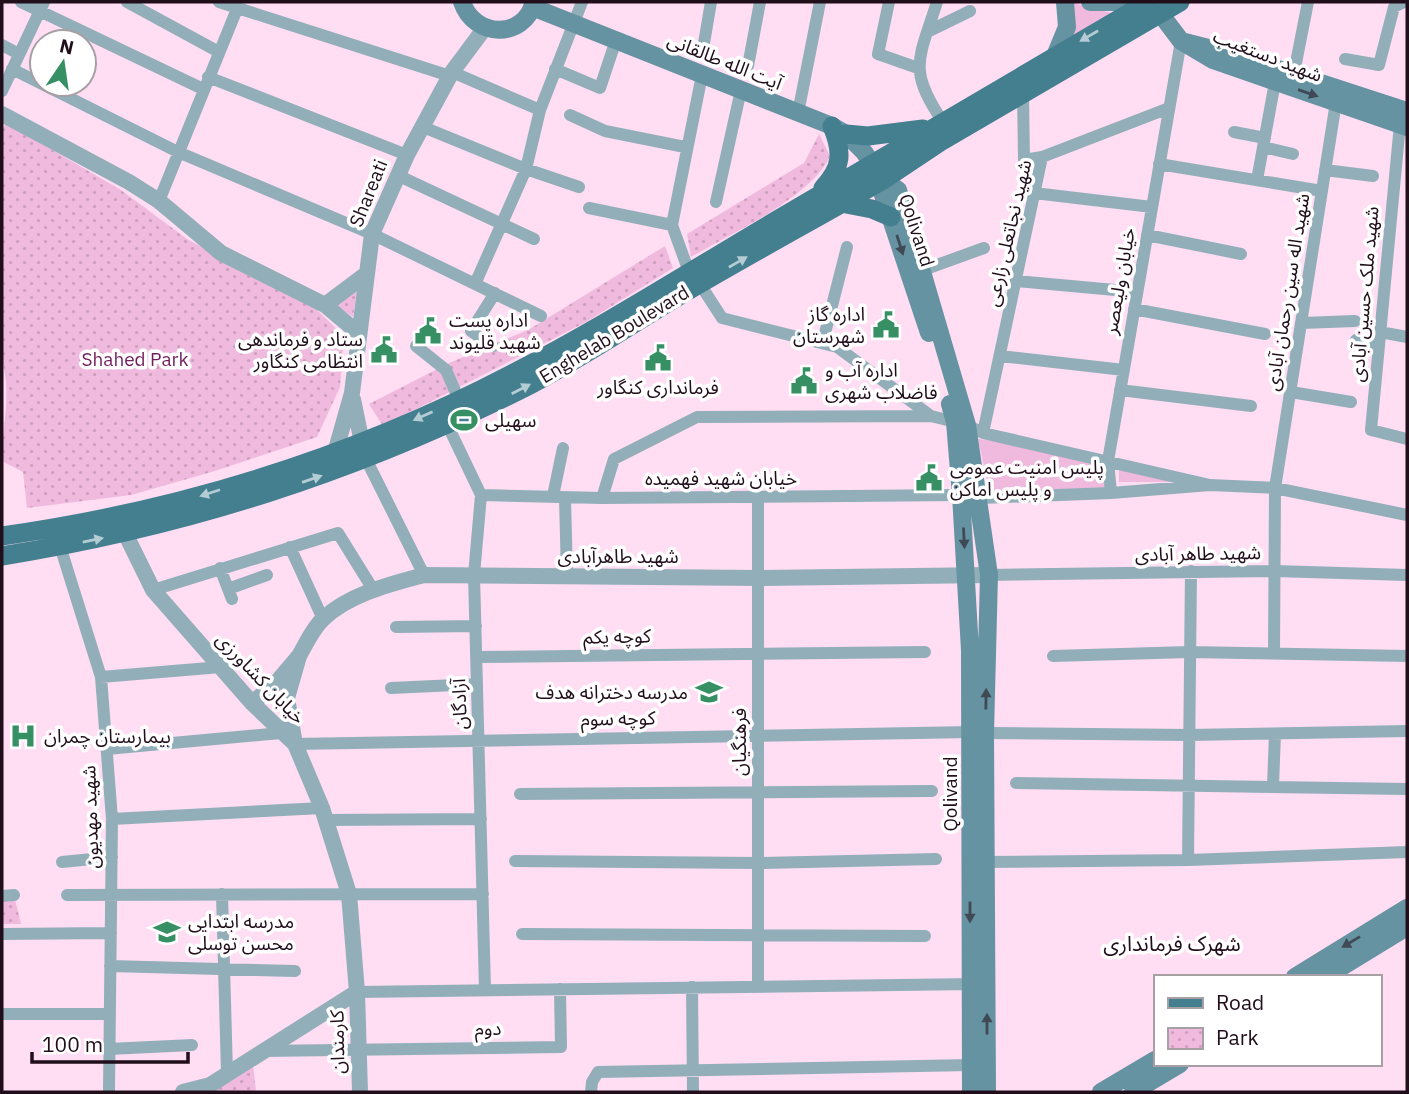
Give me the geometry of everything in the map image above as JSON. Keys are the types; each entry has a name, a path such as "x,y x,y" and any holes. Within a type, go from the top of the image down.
{"main road":[{"path":"461,2 466,15 484,29 506,29 526,17 533,4"},
{"path":"1055,56 1067,27 1065,2"},
{"path":"1090,2 1131,2"},
{"name":"Enghelab Boulevard","path":"364,451 841,203 940,124 1055,56 1153,6 1180,2"},
{"name":"آیت الله طالقانی","path":"533,4 572,23 839,130 877,172"},
{"path":"1153,6 1181,41"},
{"name":"Enghelab Boulevard","path":"2,556 125,533 251,501 338,461 447,424 523,388 813,200 877,172 1023,93 1153,6"},
{"name":"شهید دستغیب","path":"1181,41 1294,73 1405,121"},
{"name":"شهید دستغیب","path":"1181,41 1213,60 1336,102 1405,121"},
{"path":"813,200 837,174 839,130 868,136 905,133 940,124"},
{"name":"Qolivand","path":"877,172 940,367 969,427 961,495 978,733"},
{"name":"Qolivand","path":"877,172 898,190 969,427 980,498 989,575 978,733 979,984 987,1092"},
{"path":"841,203 872,209 891,217"},
{"name":"Enghelab Boulevard","path":"2,536 72,526 197,498 338,461"},
{"path":"961,495 980,498"},
{"path":"1298,975 1407,908"},
{"path":"1328,975 1407,927"},
{"name":"Qolivand","path":"971,1092 979,984"},
{"path":"1101,1092 1154,1061"},
{"path":"1133,1092 1177,1066"}],"street":[{"path":"21,2 42,6 206,83 407,155"},
{"path":"127,2 219,52"},
{"path":"219,2 451,74 540,110"},
{"path":"475,284 526,169 540,110 582,2"},
{"path":"702,55 711,2"},
{"path":"748,66 760,2"},
{"path":"798,113 820,2"},
{"path":"889,2 878,54 918,68"},
{"path":"937,2 918,68 924,93 940,124"},
{"path":"1294,73 1307,2"},
{"path":"1345,59 1379,65 1394,7 1404,2"},
{"path":"2,91 42,6"},
{"path":"159,201 237,9"},
{"path":"927,32 970,11"},
{"name":"Shareati","path":"352,393 357,332 372,234 397,175 451,74 484,29"},
{"path":"555,69 600,88 616,40"},
{"path":"1169,108 1181,41"},
{"path":"2,45 19,54"},
{"path":"12,69 177,152 372,234 541,316"},
{"path":"702,75 685,147 672,225 694,278 722,318 823,341 860,363 931,416"},
{"path":"1257,180 1275,82"},
{"path":"716,202 741,90"},
{"path":"1023,93 1024,160 1042,157"},
{"name":"شهید اله سین رحمان آبادی","path":"1274,653 1275,488 1336,102"},
{"name":"شهید نجاتعلی زارعی","path":"969,427 1000,356 1042,157 1169,108"},
{"name":"خیابان ولیعصر","path":"1111,493 1108,461 1169,108"},
{"path":"2,114 89,158 159,201 220,253 325,305 357,332"},
{"path":"570,115 605,131 685,147"},
{"name":"شهید ملک حسین آبادی","path":"1405,121 1371,430 1407,439"},
{"path":"423,127 526,169 579,187"},
{"path":"1234,132 1293,154"},
{"path":"1159,164 1322,191"},
{"path":"1325,170 1373,176"},
{"path":"397,175 534,239"},
{"path":"1034,193 1152,207"},
{"path":"589,208 672,225"},
{"path":"1147,235 1241,254"},
{"path":"823,341 848,247"},
{"path":"923,270 984,248"},
{"path":"325,305 365,275"},
{"path":"1016,281 1137,292"},
{"path":"493,346 471,331 495,293"},
{"path":"1134,309 1265,334"},
{"path":"1301,323 1355,321"},
{"path":"1356,340 1407,337"},
{"path":"416,346 446,370 459,400"},
{"path":"1000,356 1124,370"},
{"path":"1120,390 1251,406"},
{"path":"1291,392 1351,402"},
{"path":"352,393 364,451 424,575"},
{"path":"338,461 352,393"},
{"path":"603,498 614,459 697,417 931,416 1210,485"},
{"path":"447,424 481,495"},
{"path":"563,448 559,497 567,578"},
{"path":"980,498 1111,493 1210,485 1275,488 1407,515"},
{"name":"خیابان شهید فهمیده","path":"481,495 603,498 961,495"},
{"name":"آزادگان","path":"481,495 474,575 485,990"},
{"name":"فرهنگیان","path":"758,497 758,987"},
{"name":"خیابان کشاورزی","path":"125,533 153,590 252,703 295,744 324,814 349,894 357,992"},
{"path":"153,590 338,533 374,591"},
{"name":"شهید مهدیون","path":"60,546 101,677 112,819 109,1092"},
{"path":"290,547 323,619"},
{"path":"220,568 230,594 267,575"},
{"path":"1188,860 1191,571"},
{"name":"شهید طاهر آبادی","path":"989,575 1275,571 1407,575"},
{"name":"شهید طاهرآبادی","path":"299,656 323,619 374,591 424,575 758,578 989,575"},
{"path":"396,627 476,626"},
{"path":"1053,656 1189,652 1407,656"},
{"name":"کوچه یکم","path":"477,657 925,653"},
{"path":"252,703 276,683 299,656"},
{"path":"295,744 287,698 299,656"},
{"path":"101,677 221,667"},
{"path":"391,688 477,684"},
{"name":"کوچه سوم","path":"295,744 758,734 1189,735 1407,731"},
{"path":"107,749 281,733"},
{"path":"1273,786 1275,734"},
{"path":"1016,783 1189,783 1407,789"},
{"path":"520,794 932,791"},
{"path":"112,819 324,814 481,819"},
{"path":"978,862 1188,860 1407,852"},
{"path":"62,862 112,858"},
{"path":"515,861 758,863 936,859"},
{"path":"222,894 228,1073"},
{"path":"67,895 483,894"},
{"path":"2,934 111,933"},
{"path":"522,934 925,936"},
{"path":"110,966 295,971"},
{"path":"183,1092 210,1086 260,1051 357,992 979,984"},
{"path":"692,987 693,1092"},
{"name":"دوم","path":"359,1049 561,1047 560,989"},
{"name":"کارمندان","path":"357,992 360,1092"},
{"path":"2,1014 110,1014"},
{"path":"109,1049 192,1045"},
{"path":"260,1051 359,1049"},
{"path":"591,1092 592,1082 598,1072 693,1068 971,1065"}],"green space":[{"path":"1071,2 1115,14 1067,43"},
{"name":"Shahed Park","path":"6,123 121,190 187,239 316,309 344,336 340,387 317,437 131,495 27,508 23,472 2,461 6,386 2,361 2,130"},
{"path":"819,134 830,156 806,186 747,226 691,257 687,234 804,163"},
{"path":"665,246 673,268 586,322 383,426 369,404 449,363 528,330"},
{"path":"357,289 353,317 335,305"},
{"path":"978,439 1103,464 1106,491 990,494"},
{"path":"1119,470 1182,482 1119,482"},
{"path":"14,895 21,924 2,924 2,896"},
{"path":"253,1064 256,1092 211,1092"}],"place":[{"name":"اداره گاز شهرستان","path":"886,325"},
{"name":"اداره پست شهید قلیوند","path":"428,331"},
{"name":"ستاد و فرماندهی انتظامی کنگاور","path":"384,350"},
{"name":"فرمانداری کنگاور","path":"658,358"},
{"name":"اداره آب و فاضلاب شهری","path":"804,381"},
{"name":"سهیلی","path":"464,420"},
{"name":"پلیس امنیت عمومی و پلیس اماکن","path":"929,478"},
{"name":"مدرسه دخترانه هدف","path":"709,692"},
{"name":"بیمارستان چمران","path":"23,736"},
{"name":"مدرسه ابتدایی محسن توسلی","path":"167,932"}],"district":[{"name":"شهرک فرمانداری","path":"1172,943"}]}
